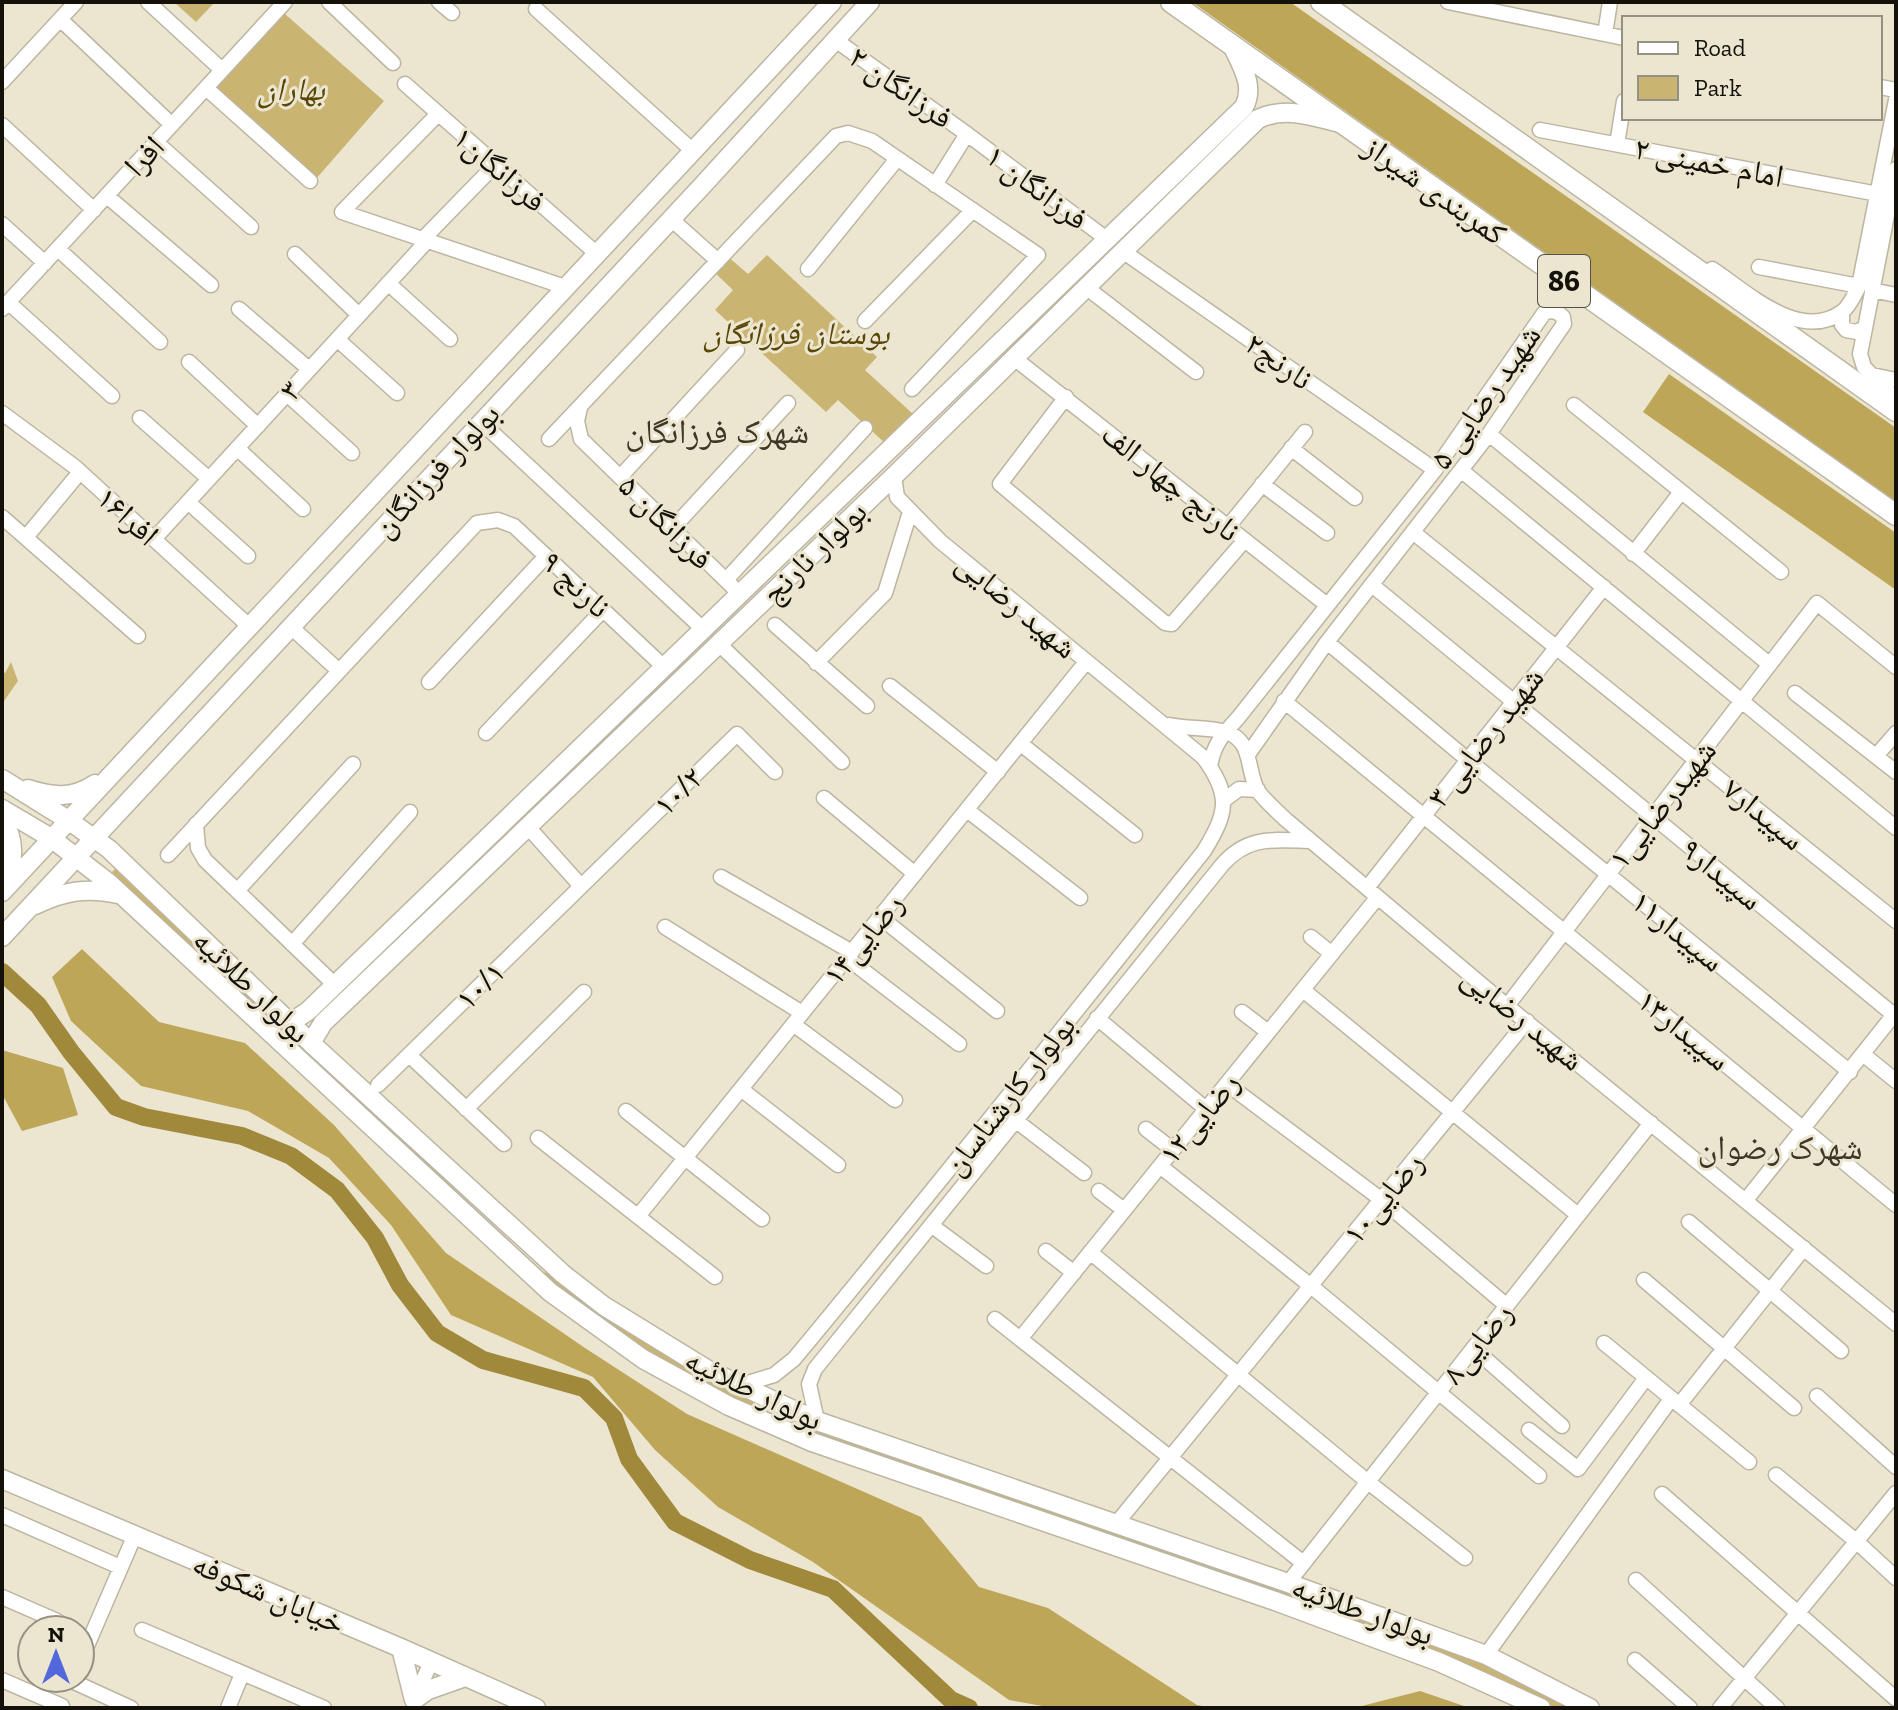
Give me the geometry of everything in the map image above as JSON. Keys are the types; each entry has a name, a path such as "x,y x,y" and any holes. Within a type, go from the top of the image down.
{"highway":[{"name":"کمربندی شیراز","path":"1171,2 1896,515"},
{"path":"1321,2 1896,411"}],"main road":[{"name":"بولوار فرزانگان","path":"5,889 832,2"},
{"name":"بولوار فرزانگان","path":"2,937 870,2"},
{"path":"1233,47 1249,89 1251,113 1289,111 1340,123"},
{"name":"بولوار نارنج","path":"290,1023 315,1017 528,827 613,746 711,636 741,595 1108,240 1251,113"},
{"name":"بولوار نارنج","path":"311,1043 315,1017 335,985 665,668 711,636 894,476 1124,252 1251,113"},
{"path":"363,504 385,523"},
{"path":"599,731 613,746"},
{"path":"6,782 65,797 83,792 113,771"},
{"name":"بولوار طلائیه","path":"6,782 94,837 501,1219 563,1274 654,1339 738,1386 817,1421 1288,1583 1486,1655 1590,1708"},
{"path":"92,795 92,808 96,814 110,817 116,813"},
{"path":"22,820 35,820 40,815 39,802"},
{"name":"بولوار طلائیه","path":"2,809 51,838 115,889 550,1292 643,1359 729,1406 812,1442 1275,1601 1439,1662 1541,1708"},
{"path":"2,820 8,828 13,847 5,889"},
{"path":"29,908 62,893 115,889 106,872 109,867 120,863 125,865"},
{"path":"22,869 30,867 44,874 47,888"},
{"path":"485,1234 501,1219"},
{"name":"خیابان شکوفه","path":"2,1479 536,1708"},
{"path":"401,1648 413,1704"},
{"path":"413,1704 428,1690 465,1677"}],"street":[{"path":"2,82 76,2"},
{"path":"148,2 222,70"},
{"name":"افرا","path":"5,306 285,2"},
{"path":"329,2 393,63"},
{"path":"439,2 452,13"},
{"path":"1448,2 1622,38"},
{"path":"1605,34 1610,2"},
{"path":"536,9 693,151"},
{"path":"60,19 172,125"},
{"name":"فرزانگان ۲","path":"834,39 967,134"},
{"name":"فرزانگان۱","path":"405,84 597,254"},
{"path":"206,88 310,181"},
{"path":"1888,196 1896,100"},
{"path":"1617,144 1622,113"},
{"path":"438,114 342,212 565,287"},
{"path":"2,125 94,210"},
{"name":"امام خمینی ۲","path":"1540,130 1888,196"},
{"path":"549,439 836,136 848,133 872,141 1038,255 912,389"},
{"path":"935,185 967,134"},
{"name":"فرزانگان ۱","path":"967,134 1108,240"},
{"path":"156,142 251,227"},
{"path":"808,269 897,159"},
{"name":"۳","path":"154,539 495,165"},
{"path":"1896,169 1866,288 1860,354 1864,367 1896,400"},
{"path":"107,196 211,285"},
{"path":"865,321 973,210"},
{"path":"671,219 718,261"},
{"path":"2,224 45,263"},
{"path":"1634,226 1693,256 1758,300 1794,319 1818,322 1842,312 1866,288"},
{"path":"58,249 160,342"},
{"name":"نارنج۲","path":"1124,252 1435,470"},
{"path":"295,254 359,315"},
{"path":"1759,267 1896,295"},
{"path":"388,283 450,339"},
{"path":"1087,288 1196,372"},
{"path":"5,306 112,396"},
{"path":"239,309 309,369"},
{"name":"شهید رضایی ۵","path":"1210,767 1212,749 1225,731 1435,470 1544,313 1551,310 1559,313 1564,324 1489,434 1327,642 1249,753"},
{"path":"1842,312 1842,325 1846,330 1857,332 1864,328"},
{"path":"337,339 397,393"},
{"path":"621,476 737,350"},
{"name":"نارنج چهار الف","path":"1014,358 1327,605"},
{"path":"189,362 258,426"},
{"path":"1871,375 1896,380"},
{"path":"287,394 352,453"},
{"path":"1066,397 1000,484 1165,623 1172,624 1244,541"},
{"path":"672,529 788,403"},
{"path":"1574,405 1781,572"},
{"name":"فرزانگان ۵","path":"581,406 577,421 581,439 741,595"},
{"name":"۱۶افرا","path":"2,413 80,472 249,626"},
{"path":"140,418 209,479"},
{"path":"481,422 842,762"},
{"path":"726,580 865,428"},
{"path":"1227,528 1305,432"},
{"path":"1489,434 1769,664"},
{"path":"237,448 303,509"},
{"path":"1291,448 1355,498"},
{"path":"1462,471 1896,828"},
{"path":"27,536 80,472"},
{"path":"816,663 885,593 910,512 897,497 894,476"},
{"path":"1262,484 1327,533"},
{"path":"1633,554 1681,492"},
{"path":"188,502 248,556"},
{"name":"شهید رضایی","path":"910,512 940,541 1165,724 1210,767"},
{"path":"2,517 138,636"},
{"name":"نارنج ۹","path":"339,671 477,523 498,520 514,526 665,668"},
{"name":"سپیدار۷","path":"1414,533 1896,921"},
{"path":"429,682 546,556"},
{"name":"سپیدار۹","path":"1372,585 1512,703 1895,1013"},
{"name":"شهید رضایی ۳","path":"1372,893 1423,817 1604,587"},
{"name":"شهیدرضایی۱","path":"1507,1006 1817,603 1896,667"},
{"path":"486,733 603,610"},
{"path":"775,625 867,706"},
{"path":"168,855 339,671 290,626"},
{"name":"سپیدار۱۱","path":"1327,642 1850,1072"},
{"name":"رضایی۱۴","path":"639,1215 1086,662"},
{"path":"890,686 998,772"},
{"path":"1795,693 1896,772"},
{"name":"سپیدار۱۳","path":"1257,694 1281,706 1423,817 1896,1205"},
{"name":"شهید رضایی","path":"1165,724 1187,729 1225,731"},
{"path":"1225,731 1238,738 1249,753"},
{"path":"1876,756 1896,733"},
{"name":"۱۰/۲","path":"581,886 737,734 775,772"},
{"path":"1021,744 1135,835"},
{"name":"شهید رضایی","path":"1249,753 1258,790 1285,819 1507,1006 1896,1324"},
{"path":"237,891 353,764"},
{"path":"1210,767 1224,800 1239,789 1258,790"},
{"path":"824,798 915,874"},
{"name":"بولوار کارشناسان","path":"738,1386 774,1375 792,1361 929,1198 1021,1077 1204,851 1220,825 1224,800"},
{"path":"967,810 1080,898"},
{"path":"292,944 410,812"},
{"path":"1271,840 1282,829 1285,819"},
{"path":"196,824 198,848 205,860 335,985"},
{"path":"1220,825 1228,841 1246,845"},
{"path":"528,827 581,886"},
{"name":"بولوار کارشناسان","path":"815,1370 1232,853 1246,845 1271,840 1311,841"},
{"path":"1204,851 1219,851 1222,865"},
{"path":"721,877 850,955 959,1044"},
{"name":"۱۰/۱","path":"378,1085 581,886"},
{"name":"رضایی۱۲","path":"1020,1339 1332,954 1372,893"},
{"path":"880,917 997,1011"},
{"path":"665,927 798,1019 895,1100"},
{"path":"1311,937 1332,954"},
{"path":"1303,990 1578,1215"},
{"path":"466,1109 584,992"},
{"path":"1242,1012 1268,1032"},
{"path":"1746,1200 1895,1013"},
{"path":"1097,1018 1206,1109"},
{"name":"رضایی۱۰","path":"1116,1524 1527,1021"},
{"path":"409,1055 504,1144"},
{"path":"1864,1055 1896,1081"},
{"path":"1227,1084 1382,1200 1507,1306"},
{"path":"741,1089 838,1165"},
{"path":"626,1111 762,1219"},
{"path":"1015,1120 1084,1173"},
{"name":"رضایی۸","path":"1288,1583 1651,1123"},
{"path":"1146,1129 1173,1150"},
{"path":"538,1138 715,1277"},
{"path":"1160,1166 1311,1286 1539,1476"},
{"path":"1099,1191 1124,1210"},
{"path":"1689,1222 1841,1351"},
{"path":"931,1225 986,1266"},
{"path":"1486,1655 1675,1402 1724,1348 1804,1248"},
{"path":"1046,1251 1074,1273"},
{"path":"1090,1252 1368,1482 1465,1558"},
{"path":"1644,1280 1794,1408"},
{"path":"995,1319 1302,1562"},
{"path":"1604,1343 1749,1462"},
{"path":"1473,1348 1562,1426"},
{"path":"792,1361 797,1372 804,1376 815,1370"},
{"path":"815,1370 809,1384 817,1421"},
{"path":"1529,1430 1578,1469 1646,1378"},
{"path":"1817,1396 1896,1467"},
{"path":"1776,1475 1896,1578"},
{"path":"1720,1708 1896,1493"},
{"path":"1662,1494 1896,1699"},
{"path":"2,1515 120,1567"},
{"path":"96,1624 134,1537"},
{"path":"1636,1580 1777,1708"},
{"path":"2,1597 41,1614"},
{"path":"142,1630 324,1708"},
{"path":"1635,1660 1690,1708"},
{"path":"413,1704 431,1662"},
{"path":"228,1708 242,1674"},
{"path":"2,1680 62,1707"},
{"path":"96,1691 131,1708"}],"green space":[{"path":"174,2 215,2 196,22"},
{"name":"بهاران","path":"285,14 384,101 315,180 214,90"},
{"name":"بوستان فرزانگان","path":"726,255 748,274 767,255 877,357 865,370 914,415 886,444 838,400 826,412 715,310 733,290 712,270"},
{"path":"11,662 18,681 2,704 2,672 5,673"},
{"path":"115,869 484,1217 355,1104 112,872"},
{"path":"542,1272 640,1338 924,1464 1459,1653 1575,1708 1555,1708 1529,1695 773,1420 637,1349 549,1284"}],"shaded area":[{"path":"1192,2 1290,2 1896,428 1896,502"},
{"path":"1669,374 1896,533 1896,590 1643,412"},
{"path":"82,949 159,1022 245,1043 334,1125 446,1253 585,1348 687,1414 921,1517 979,1587 1048,1608 1197,1705 1213,1708 1053,1708 1009,1700 813,1562 718,1507 655,1450 593,1377 451,1315 391,1225 329,1158 248,1111 141,1086 71,1021 52,977"},
{"path":"2,1050 63,1068 78,1115 22,1131 2,1094"},
{"path":"1420,1691 1470,1708 1354,1708"}],"waterway":[{"path":"2,972 38,1005 116,1107 144,1117 242,1136 291,1156 337,1190 375,1238 400,1285 437,1333 483,1360 584,1388 614,1418 629,1459 675,1522 750,1560 833,1589 951,1700 969,1708"}],"district":[{"name":"شهرک فرزانگان","path":"717,431"},
{"name":"شهرک رضوان","path":"1780,1147"}]}
